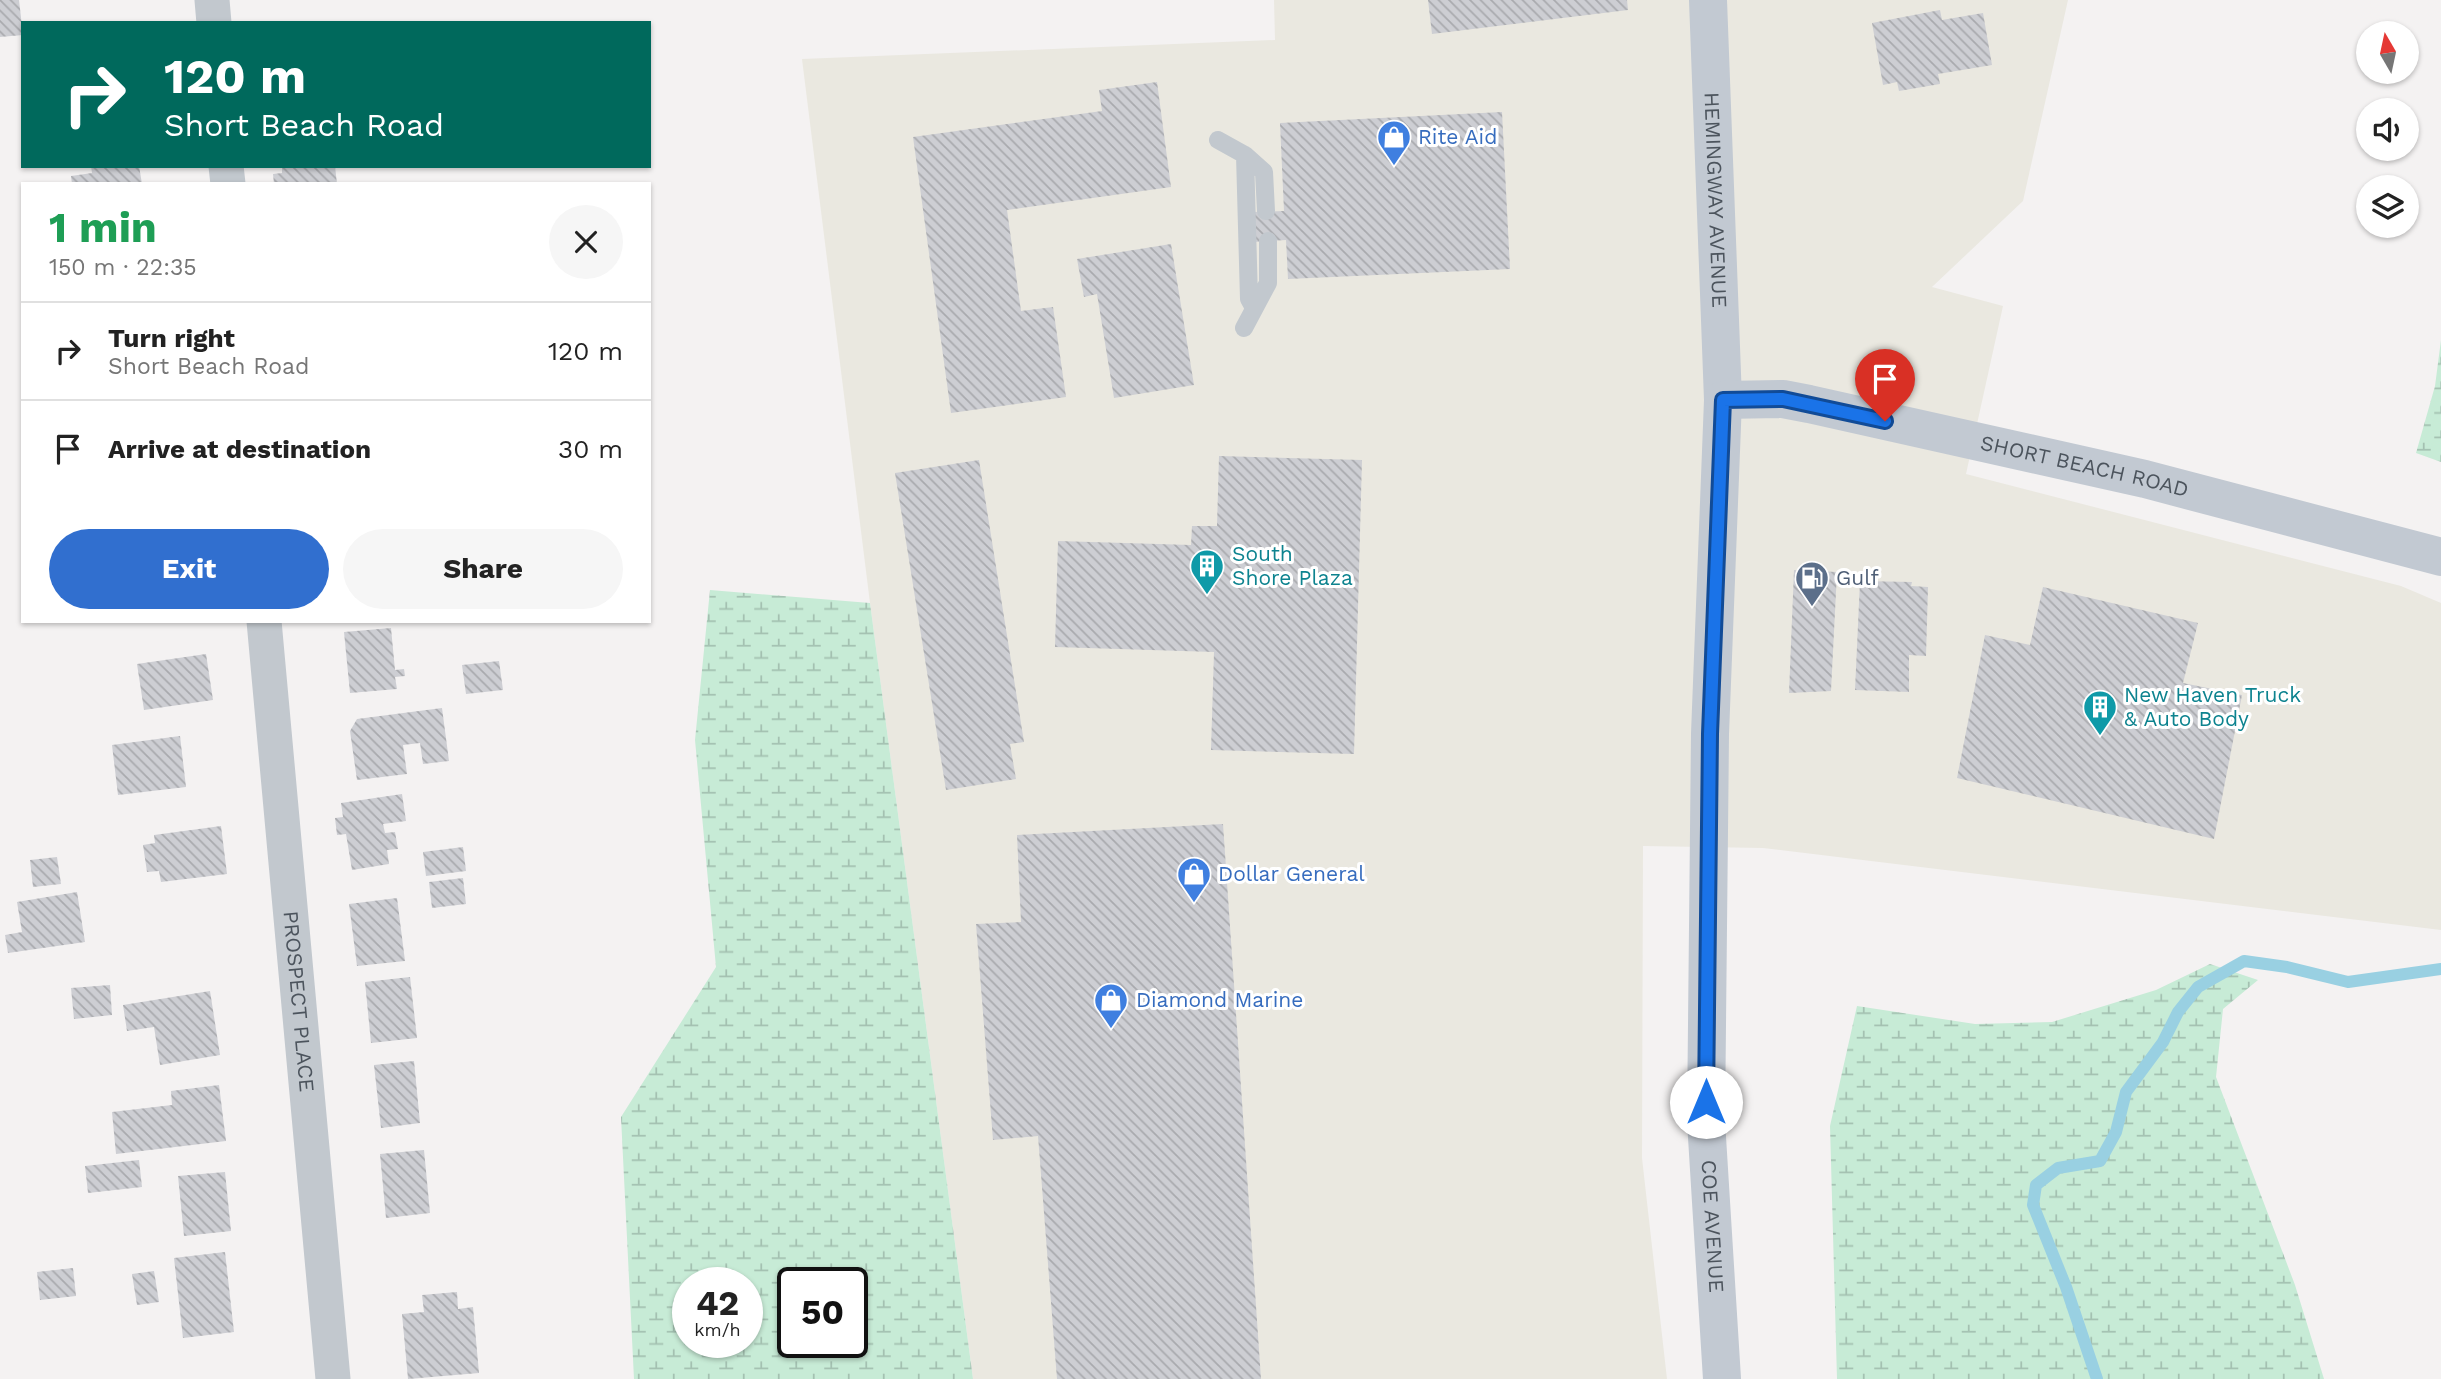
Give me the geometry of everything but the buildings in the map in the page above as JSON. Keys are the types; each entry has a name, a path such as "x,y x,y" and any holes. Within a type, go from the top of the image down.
{"main road":[{"name":"HEMINGWAY AVENUE","path":"1708,0 1723,400"},
{"name":"SHORT BEACH ROAD","path":"1723,400 1783,399 1809,404 2145,479 2441,557"},
{"name":"COE AVENUE","path":"1722,1379 1706,1121 1710,734 1723,400"}],"street":[{"path":"212,0 214,21"},
{"name":"PROSPECT PLACE","path":"264,623 333,1379"}],"lane":[{"path":"1219,140 1245,155 1264,172 1266,211"},
{"path":"1245,155 1249,299 1254,308"},
{"path":"1244,328 1268,283 1268,241"}],"shaded area":[{"path":"1274,0 2068,0 2023,201 1932,287 2003,306 1966,474 2401,586 2441,603 2441,930 1763,848 1643,846 1642,1158 1667,1379 973,1379 870,603 802,59 1275,40"}],"green space":[{"path":"2441,340 2441,462 2416,453 2435,386"},
{"path":"710,590 870,603 973,1379 634,1379 621,1117 716,967 695,740"},
{"path":"2210,964 2258,980 2223,1009 2216,1077 2295,1285 2324,1379 1837,1379 1830,1126 1857,1006 1975,1024 2052,1022 2156,990"}],"waterway":[{"path":"2097,1379 2066,1287 2033,1205 2036,1185 2058,1168 2100,1161 2116,1132 2126,1092 2163,1042 2178,1012 2198,987 2244,961 2287,967 2348,982 2441,969"}],"place":[{"name":"Rite Aid","path":"1394,167"},
{"name":"South Shore Plaza","path":"1207,596"},
{"name":"Gulf","path":"1812,608"},
{"name":"New Haven Truck & Auto Body","path":"2100,737"},
{"name":"Dollar General","path":"1194,904"},
{"name":"Diamond Marine","path":"1111,1030"}],"route":[{"path":"1706,1102 1710,734 1723,400 1783,399 1885,421"}]}
